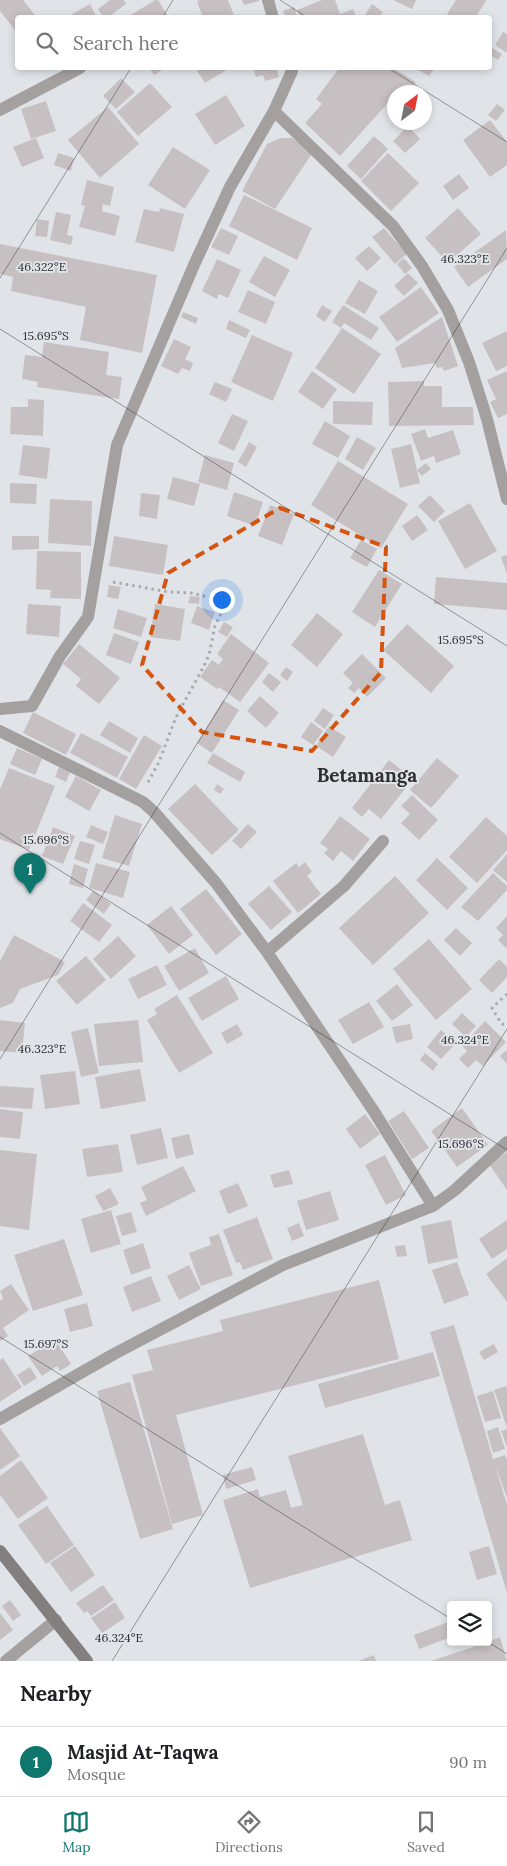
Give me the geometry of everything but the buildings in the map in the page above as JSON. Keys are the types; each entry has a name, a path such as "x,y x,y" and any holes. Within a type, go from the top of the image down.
{"street":[{"path":"268,0 272,15"},
{"path":"0,110 76,70"},
{"path":"0,709 32,706 60,656 88,616 117,445 198,256 230,187 274,111 292,70"},
{"path":"274,111 393,226 422,266 448,310 469,362 487,419 507,499"},
{"path":"0,731 138,799 154,812 216,883 267,952 373,1110 433,1206"},
{"path":"267,952 344,886 383,841"},
{"path":"0,1419 114,1354 283,1265 433,1206 455,1190 507,1142"},
{"path":"0,1551 87,1661"},
{"path":"6,1661 56,1620"}],"path":[{"path":"95,580 169,592 191,593 227,601 215,626 204,666 176,717 159,762 138,799"},
{"path":"507,994 492,1008 501,1022 507,1027"}],"highlighted area":[{"path":"280,508 386,547 381,672 312,751 202,732 142,665 168,573"}],"place":[{"name":"Masjid At-Taqwa","path":"30,894"}],"district":[{"name":"Betamanga","path":"367,775"}]}
